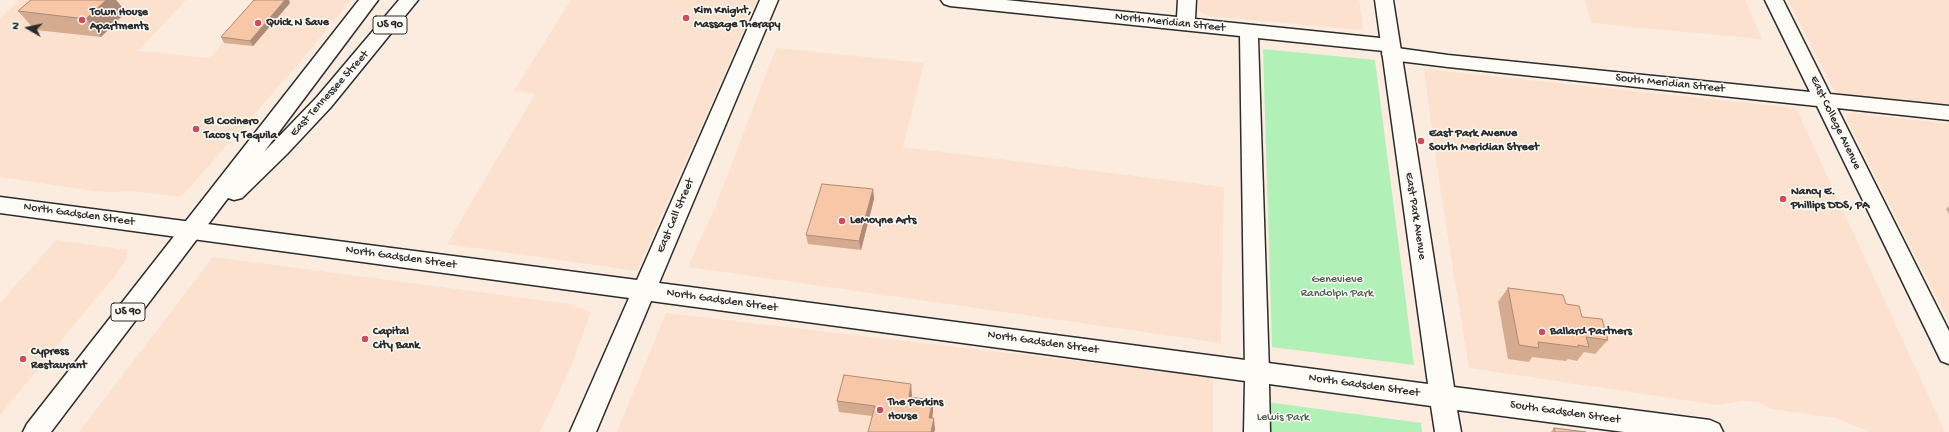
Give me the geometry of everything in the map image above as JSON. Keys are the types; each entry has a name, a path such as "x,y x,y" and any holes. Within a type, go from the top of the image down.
{"street":[{"name":"East Tennessee Street","path":"36,432 370,0"},
{"name":"East Tennessee Street","path":"191,230 260,168 302,126 348,75 409,0"},
{"name":"East Call Street","path":"583,432 768,0"},
{"name":"North Meridian Street","path":"950,0 1249,31 1390,50"},
{"path":"1186,24 1187,0"},
{"name":"East Park Avenue","path":"1384,0 1390,50 1444,397 1448,432"},
{"name":"East College Avenue","path":"1774,0 1949,354"},
{"path":"1249,31 1257,432"},
{"name":"South Meridian Street","path":"1390,50 1448,62 1949,113"},
{"name":"North Gadsden Street","path":"0,205 1444,397"},
{"name":"South Gadsden Street","path":"1444,397 1710,432"}],"shaded area":[{"path":"19,0 186,0 138,51 209,58 262,0 351,0 295,68 184,194 178,196 129,191 94,191 0,177 0,18"},
{"path":"571,0 757,0 637,271 447,244 535,94 514,91"},
{"path":"1199,0 1359,0 1363,30 1207,16 1198,10"},
{"path":"1585,0 1745,0 1762,39 1591,23"},
{"path":"1788,0 1949,0 1949,105 1836,94"},
{"path":"776,48 924,63 903,147 1224,187 1221,343 688,267 716,205"},
{"path":"1424,69 1796,108 1945,432 1870,432 1836,418 1772,409 1757,402 1742,401 1718,405 1469,368 1439,181"},
{"path":"1853,113 1949,124 1949,322 1846,118 1847,115"},
{"name":"Cypress Restaurant","path":"56,240 128,250 125,263 0,415 0,303"},
{"name":"Capital City Bank","path":"213,257 570,304 591,312 571,366 540,432 79,432"},
{"path":"666,313 1213,377 1213,432 617,432"}],"green space":[{"name":"Genevieve Randolph Park","path":"1263,49 1375,60 1414,365 1272,347"},
{"name":"Lewis Park","path":"1267,402 1421,423 1422,432 1269,432"}],"building":[{"path":"31,0 106,0 86,19 18,11"},
{"name":"Quick N Save","path":"254,0 285,0 250,41 221,37"},
{"name":"LeMoyne Arts","path":"822,184 873,189 859,241 806,235"},
{"path":"1508,288 1563,295 1566,304 1579,306 1582,317 1602,319 1608,340 1586,337 1589,347 1538,342 1539,348 1519,345"},
{"name":"The Perkins House","path":"844,375 911,384 909,397 933,400 929,418 934,418 931,432 868,432 875,406 837,401"},
{"path":"1554,428 1586,432 1555,432"}],"place":[{"name":"Kim Knight, Massage Therapy","path":"686,18"},
{"name":"Town House Apartments","path":"82,20"},
{"name":"Quick N Save","path":"258,23"},
{"name":"El Cocinero Tacos y Tequila","path":"196,129"},
{"name":"East Park Avenue South Meridian Street","path":"1421,141"},
{"name":"Nancy E. Phillips DDS, PA","path":"1783,199"},
{"name":"LeMoyne Arts","path":"842,221"},
{"name":"Ballard Partners","path":"1542,332"},
{"name":"Capital City Bank","path":"365,339"},
{"name":"Cypress Restaurant","path":"23,359"},
{"name":"The Perkins House","path":"880,410"}]}
